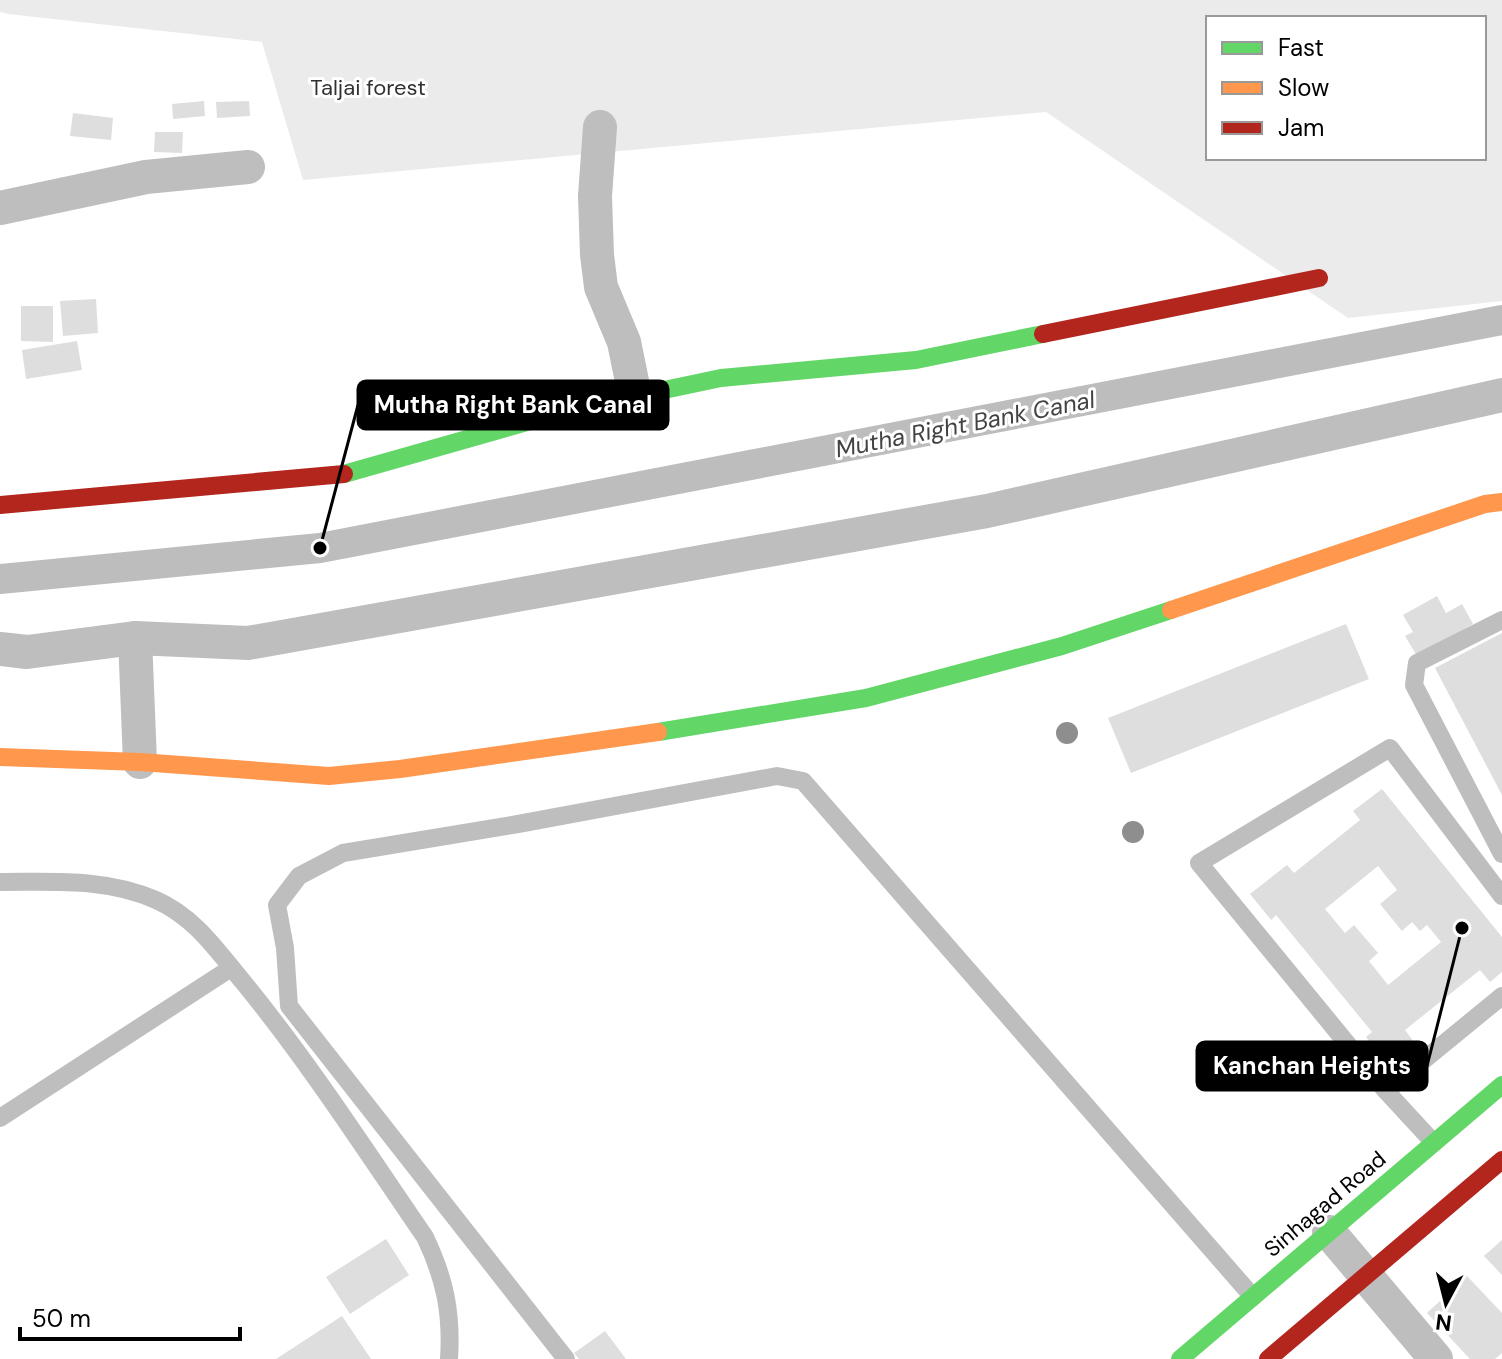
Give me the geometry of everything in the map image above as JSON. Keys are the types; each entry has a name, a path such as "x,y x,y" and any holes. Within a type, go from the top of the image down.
{"street":[{"path":"600,127 595,196 601,287 624,342 635,396"},
{"path":"0,208 146,177 248,167"},
{"path":"0,505 342,475 569,410 721,378 916,360 1319,278"},
{"path":"0,649 27,652 135,638 248,643 987,511 1502,395"},
{"path":"0,757 140,762 329,776 632,736 866,698 1062,646 1485,504 1502,502"},
{"path":"135,638 140,762"},
{"name":"Sinhagad Road","path":"1180,1359 1502,1085"},
{"path":"1268,1359 1502,1160"},
{"path":"1329,1232 1436,1359"}],"lane":[{"path":"1502,620 1417,663 1414,675 1414,685 1495,825 1502,854"},
{"path":"1434,1143 1386,1091 1199,863 1390,748 1502,896"},
{"path":"566,1359 289,1006 285,948 277,905 299,876 343,853 777,776 803,781 1253,1297"},
{"path":"0,882 114,885 179,912 201,931 286,1036 425,1237 438,1265 449,1303 449,1359"},
{"path":"0,1118 231,968"},
{"path":"1386,1091 1502,996"}],"green space":[{"name":"Taljai forest","path":"0,0 1502,0 1502,301 1348,318 1046,112 303,180 262,42 0,12"}],"building":[{"path":"204,101 205,116 173,119 172,104"},
{"path":"249,101 250,116 217,118 216,102"},
{"path":"73,113 113,118 111,140 70,136"},
{"path":"155,132 183,132 182,153 154,152"},
{"path":"96,299 98,333 63,336 60,301"},
{"path":"21,306 53,306 53,342 21,341"},
{"path":"77,341 82,370 26,379 22,350"},
{"path":"1437,596 1446,613 1462,604 1473,624 1417,656 1405,636 1413,632 1403,615"},
{"path":"1346,624 1369,679 1131,773 1108,718"},
{"path":"1502,633 1502,795 1435,668"},
{"path":"1382,789 1502,937 1502,972 1490,982 1480,970 1405,1030 1414,1042 1387,1064 1366,1037 1372,1032 1276,915 1271,920 1250,894 1287,865 1294,873 1360,820 1353,811","holes":["1378,866 1397,890 1380,904 1402,931 1412,922 1420,931 1427,925 1441,942 1388,985 1369,961 1378,953 1354,925 1345,933 1325,909"]},
{"path":"386,1239 409,1275 350,1314 326,1277"},
{"path":"1502,1240 1502,1275 1484,1256"},
{"path":"1467,1276 1502,1313 1502,1353 1495,1359 1470,1359 1427,1313"},
{"path":"342,1316 371,1359 276,1359"},
{"path":"605,1331 626,1359 579,1359 574,1353"}],"waterway":[{"name":"Mutha Right Bank Canal","path":"0,579 320,548 1502,320"}],"traffic: fast":[{"path":"344,474 569,410 721,378 916,360 1043,334"},
{"path":"658,732 866,698 1062,646 1171,610"},
{"path":"1180,1359 1502,1085"}],"traffic: slow":[{"path":"1171,610 1485,504 1502,502"},
{"path":"0,757 140,762 329,776 400,769 658,732"}],"traffic: jam":[{"path":"1043,334 1319,278"},
{"path":"0,505 344,474"},
{"path":"1268,1359 1502,1160"}],"place":[{"name":"Mutha Right Bank Canal","path":"320,548"},
{"name":"Kanchan Heights","path":"1462,928"}]}
